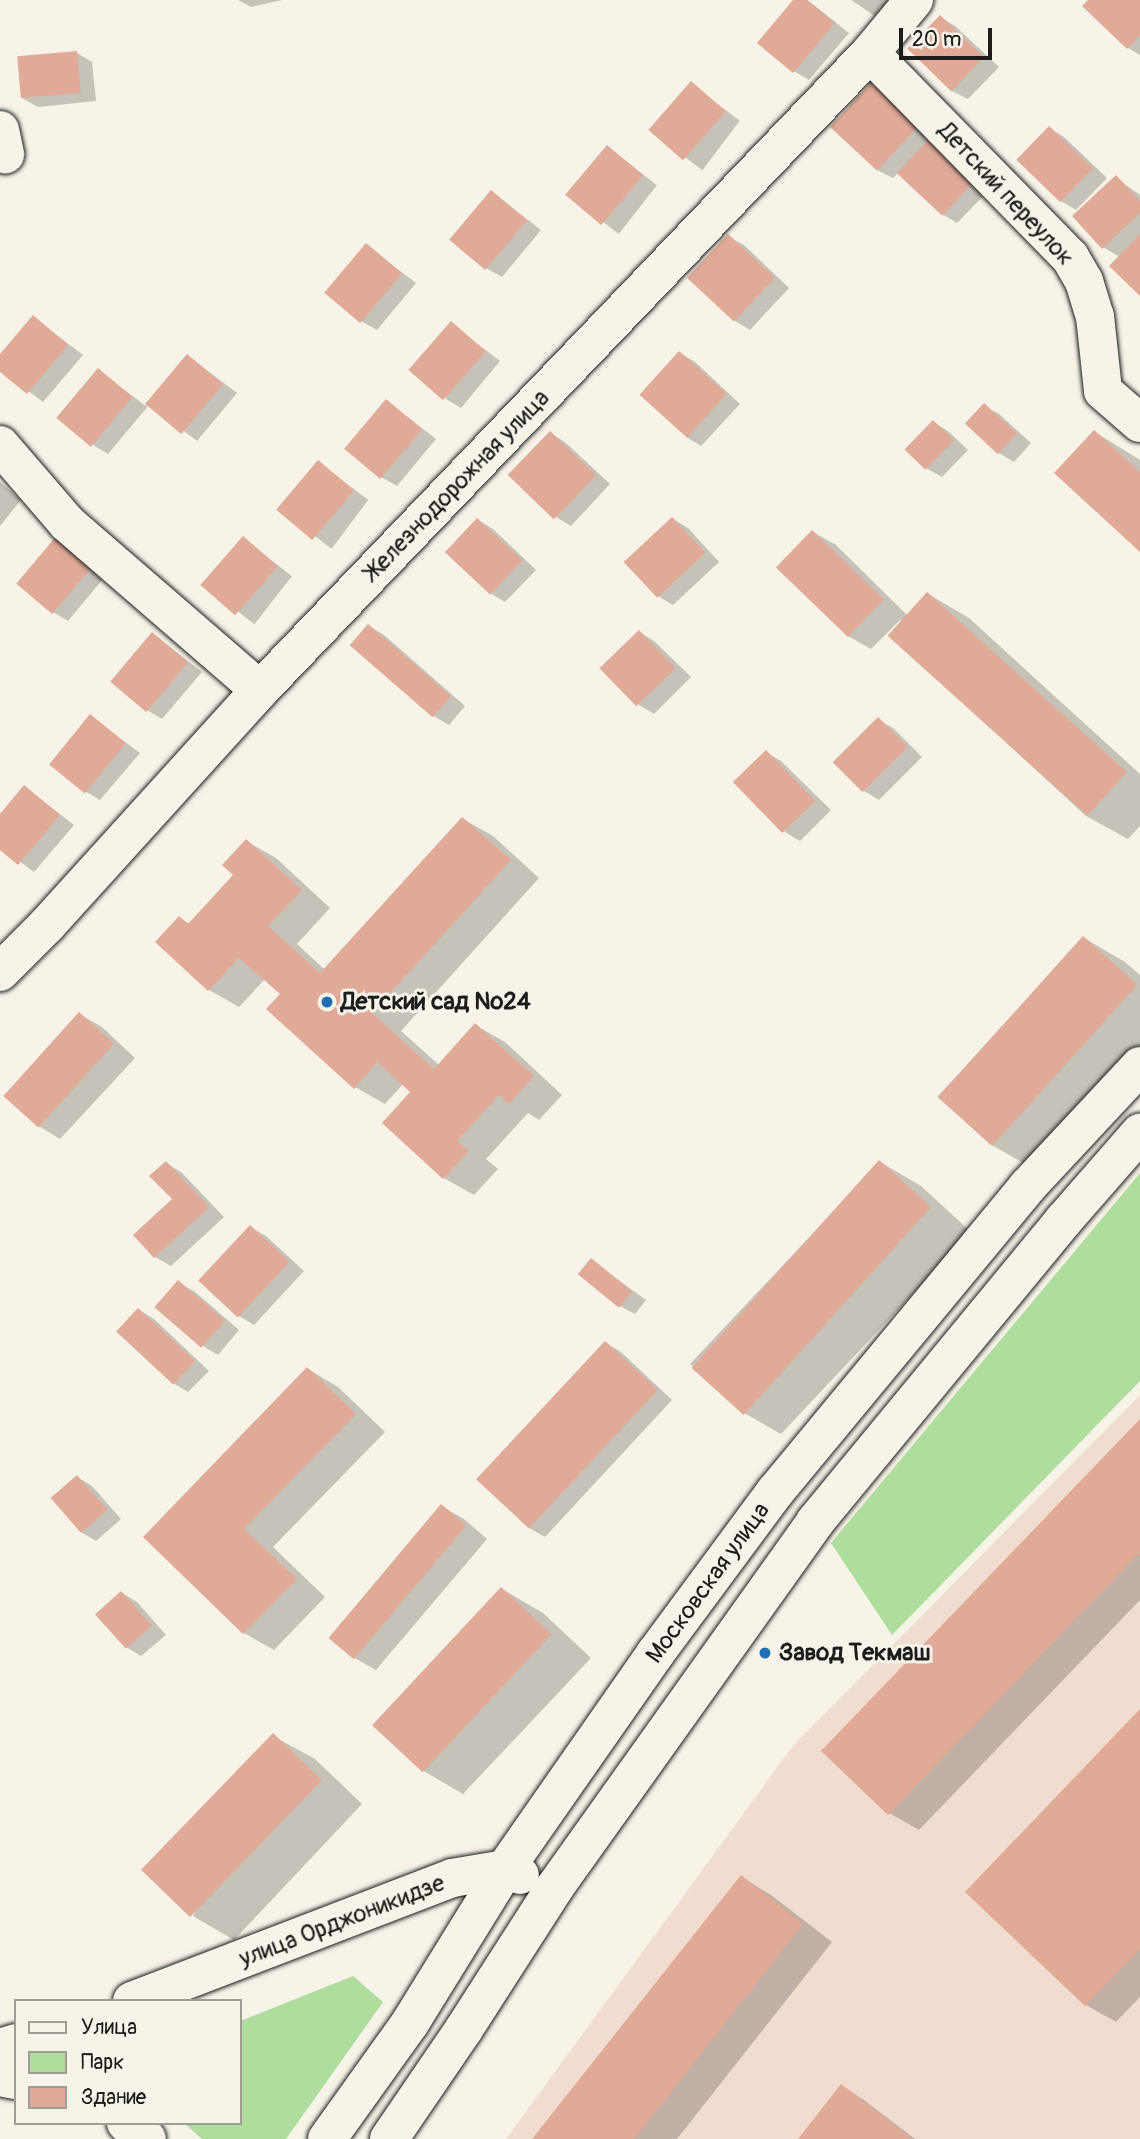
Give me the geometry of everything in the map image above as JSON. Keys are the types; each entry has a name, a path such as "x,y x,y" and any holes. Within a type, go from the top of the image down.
{"main road":[{"name":"Железнодорожная улица","path":"0,972 47,925 260,690 870,53 915,0"},
{"name":"Детский переулок","path":"870,53 1070,257 1084,281 1095,316 1103,391 1140,423"},
{"path":"0,445 67,523 260,690"},
{"name":"Московская улица","path":"327,2139 410,2023 505,1870 656,1654 775,1492 1028,1186 1140,1066"},
{"name":"Московская улица","path":"388,2139 464,2029 555,1887 815,1522 1064,1220 1140,1133"},
{"name":"улица Орджоникидзе","path":"137,1999 452,1878 505,1870 555,1887"},
{"path":"129,2125 147,2139"}],"shaded area":[{"name":"Завод Текмаш","path":"1140,1395 1140,2139 506,2139 792,1747"}],"green space":[{"path":"1140,1173 1140,1381 892,1635 831,1543"},
{"path":"353,1976 383,2002 286,2139 202,2139 186,2125 242,2125 242,2020"}],"building":[{"path":"793,0 807,0 835,23 793,73 757,43"},
{"path":"1088,0 1140,0 1140,35 1127,49 1082,6"},
{"path":"940,15 984,57 951,91 907,49"},
{"path":"77,51 81,93 21,98 17,56"},
{"path":"691,81 726,111 683,160 648,130"},
{"path":"871,83 918,127 877,171 830,127"},
{"path":"1049,126 1093,168 1060,202 1016,160"},
{"path":"929,139 974,181 942,216 897,173"},
{"path":"607,145 643,175 601,225 565,195"},
{"path":"1116,175 1140,201 1140,213 1102,249 1072,216"},
{"path":"491,190 527,220 485,270 449,240"},
{"path":"728,234 775,278 734,322 687,278"},
{"path":"1140,234 1140,296 1109,266"},
{"path":"366,243 402,273 360,323 324,293"},
{"path":"33,315 68,345 27,394 0,372 0,354"},
{"path":"451,321 486,351 443,400 408,370"},
{"path":"679,351 727,394 687,438 640,395"},
{"path":"187,354 223,384 181,434 145,404"},
{"path":"98,368 132,397 91,447 56,418"},
{"path":"386,399 422,429 380,479 344,449"},
{"path":"984,403 1017,434 998,454 965,423"},
{"path":"933,420 954,440 925,470 905,449"},
{"path":"1094,430 1140,472 1140,552 1054,473"},
{"path":"550,431 596,475 554,519 508,475"},
{"path":"318,460 354,490 312,540 276,510"},
{"path":"672,517 705,553 657,598 624,562"},
{"path":"477,518 522,560 490,595 445,552"},
{"path":"812,530 884,599 848,637 776,567"},
{"path":"58,534 94,564 52,614 16,584"},
{"path":"243,536 278,566 235,615 200,585"},
{"path":"927,592 1127,772 1087,816 888,636"},
{"path":"368,624 451,696 433,717 350,645"},
{"path":"639,630 676,668 636,706 599,668"},
{"path":"152,632 188,662 146,712 110,682"},
{"path":"90,714 126,743 85,793 49,765"},
{"path":"878,717 908,747 862,792 833,762"},
{"path":"766,750 815,801 782,833 733,782"},
{"path":"24,785 60,815 18,865 0,850 0,814"},
{"name":"Детский сад №24","path":"462,817 511,860 372,1013 434,1069 475,1023 534,1076 509,1104 499,1095 457,1141 469,1151 443,1179 382,1123 410,1092 377,1062 354,1089 266,1009 280,994 239,958 208,991 155,942 179,916 188,924 233,875 222,865 246,839 302,890 268,926 320,973"},
{"path":"1083,936 1137,985 992,1146 938,1097"},
{"path":"79,1012 114,1043 38,1127 3,1096"},
{"path":"879,1160 931,1207 744,1415 692,1368"},
{"path":"166,1161 209,1207 154,1258 133,1235 172,1199 149,1176"},
{"path":"250,1225 289,1262 238,1317 198,1281"},
{"path":"591,1258 632,1291 619,1308 578,1274"},
{"path":"178,1280 225,1321 201,1348 154,1307"},
{"path":"138,1308 195,1361 173,1385 116,1331"},
{"path":"605,1341 658,1390 529,1528 476,1479"},
{"path":"307,1367 356,1414 244,1529 297,1579 243,1634 143,1537"},
{"path":"1140,1419 1140,1556 1138,1554 888,1815 821,1751"},
{"path":"77,1475 107,1510 81,1533 51,1498"},
{"path":"441,1504 466,1525 354,1659 329,1638"},
{"path":"501,1587 551,1634 423,1772 372,1725"},
{"path":"121,1591 152,1625 126,1649 95,1614"},
{"path":"1140,1709 1140,1949 1085,2006 965,1892"},
{"path":"273,1733 322,1780 190,1917 141,1870"},
{"path":"741,1875 803,1924 634,2139 532,2139"},
{"path":"841,2084 912,2139 798,2139"}],"place":[{"name":"Детский сад №24","path":"327,1002"},
{"name":"Завод Текмаш","path":"765,1653"}]}
